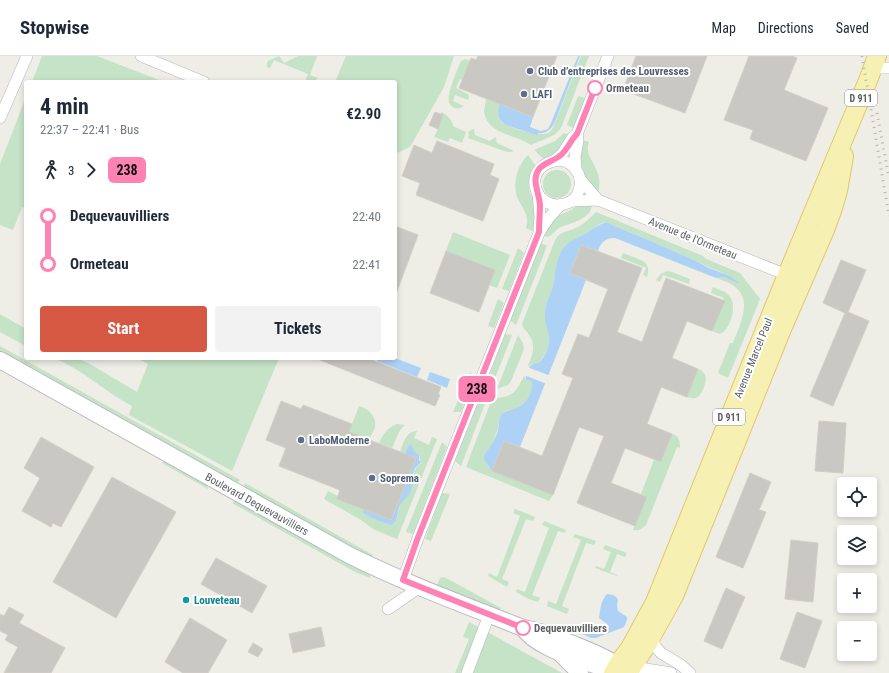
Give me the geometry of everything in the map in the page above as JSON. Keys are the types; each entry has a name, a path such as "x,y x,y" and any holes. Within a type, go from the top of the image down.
{"main road":[{"name":"Avenue Marcel Paul","path":"622,670 652,637 674,596 758,389 795,278 849,127 880,62"},
{"name":"Avenue Marcel Paul","path":"622,670 630,648 655,602 795,278"},
{"name":"Boulevard Dequevauvilliers","path":"0,360 324,542 373,567 489,615 523,628 536,630 600,655 622,670"},
{"name":"Boulevard Dequevauvilliers","path":"523,628 528,636 559,652 603,668 622,670"},
{"name":"Boulevard Dequevauvilliers","path":"559,652 580,673"}],"street":[{"path":"0,118 27,56"},
{"path":"141,56 199,80"},
{"path":"554,161 564,153 573,137 577,134 608,56"},
{"path":"403,580 432,502 539,232 553,212 567,203 578,192 580,186 575,157 578,140 577,134"},
{"path":"539,232 540,217 535,181 539,169 544,165 560,160 572,165 578,174"},
{"name":"Avenue de l'Ormeteau","path":"578,174 598,200"},
{"path":"538,194 548,203 555,205 567,203"},
{"name":"Avenue de l'Ormeteau","path":"567,203 598,200 795,278"},
{"path":"388,609 420,587"},
{"path":"467,673 489,615"},
{"path":"652,637 655,646 661,653 690,673"},
{"path":"622,670 640,668 671,673"}],"green space":[{"path":"42,56 97,56 159,80 33,80"},
{"path":"279,56 284,63 298,56 317,56 310,75 318,78 316,80 306,80 308,74 274,60 270,68 267,67 268,61"},
{"path":"346,56 454,56 444,87 410,147 397,153 397,80 336,80"},
{"path":"581,56 589,56 561,128 554,135 531,145 525,141 503,133 490,125 486,119 484,111 486,99 499,104 498,111 500,118 505,124 532,133 548,133 555,123"},
{"path":"465,59 470,61 462,80 460,79 456,88 469,95 468,100 455,95 453,101 464,106 455,108 451,106 449,102 449,93 461,61"},
{"path":"578,96 585,98 573,128 567,125"},
{"path":"24,102 24,208 22,207 13,230 0,225 0,164"},
{"path":"442,112 451,120 453,126 466,132 462,143 450,138 448,142 434,137 438,129 440,114"},
{"path":"473,129 475,135 490,141 496,137 497,143 513,151 507,152 468,138 468,132"},
{"path":"564,133 570,135 566,145 550,157 544,159 534,150 555,141"},
{"path":"582,140 589,142 588,152 599,179 598,192 586,180 582,169 579,154"},
{"path":"528,155 536,166 529,182 529,190 536,205 535,222 532,231 526,228 527,216 518,199 515,187 518,170"},
{"path":"557,170 567,174 571,184 567,194 557,198 547,194 543,184 547,174"},
{"path":"592,204 588,214 584,217 559,228 548,237 543,236 555,217 577,206"},
{"path":"596,212 703,256 706,259 740,273 760,299 728,378 718,373 730,343 733,343 739,328 744,312 744,304 742,296 738,290 729,283 716,278 724,277 737,283 730,276 607,222 599,224 591,231 570,242 563,249 558,261 555,281 547,303 545,315 550,340 549,346 540,362 528,366 533,353 533,345 522,324 555,240 560,234 575,229 581,225"},
{"path":"453,232 510,255 497,288 489,285 446,251"},
{"path":"541,243 547,246 516,325 510,320"},
{"path":"518,248 524,253 509,291 502,289"},
{"path":"623,253 643,261 646,264 648,268 647,277 643,275 646,268 621,258"},
{"path":"667,271 690,279 689,284 663,275 660,282 656,280 661,274"},
{"path":"713,287 728,295 733,306 730,322 720,334 712,331 724,298 711,293"},
{"path":"498,299 504,303 494,328 488,326"},
{"path":"0,314 24,328 24,345 0,332"},
{"path":"505,334 512,335 492,386 487,381"},
{"path":"518,335 523,343 524,349 511,381 508,385 497,389"},
{"path":"0,346 240,480 235,485 0,352"},
{"path":"58,360 81,360 137,392 148,364 141,360 278,360 232,471 129,415 132,406 84,374"},
{"path":"698,369 701,370 706,376 704,387 698,397 687,397"},
{"path":"470,372 475,377 461,412 453,412"},
{"path":"524,376 526,380 532,381 531,393 521,406 502,414 498,429 485,461 492,471 553,495 549,501 466,467 492,399 512,394"},
{"path":"481,395 488,396 461,466 455,461"},
{"path":"359,406 366,409 373,416 375,420 375,427 369,439 361,437 340,491 328,485"},
{"path":"397,424 405,425 400,430 392,448 379,443 386,432"},
{"path":"417,431 414,438 429,445 432,437 437,439 397,539 373,529 361,520 324,499 328,491 338,496 337,499 364,509 367,515 388,524 397,519 401,503 411,486 414,471 421,464 419,455 408,446 405,454 400,452 407,435"},
{"path":"672,434 679,439 680,448 677,447 646,525 643,528 633,530 647,497 641,494 654,460 661,462"},
{"path":"442,442 447,447 413,534 406,532"},
{"path":"165,460 207,483 208,489 162,463"},
{"path":"245,483 373,555 371,558 244,490"},
{"path":"442,493 450,494 431,541 425,539"},
{"path":"237,500 361,570 371,574 370,578 355,572 232,503"},
{"path":"515,509 535,517 533,521 526,519 502,579 509,582 507,587 488,576 489,573 497,577 520,516 513,513"},
{"path":"544,521 566,530 565,533 558,531 532,595 540,598 538,602 516,592 517,589 525,592 549,528 542,525"},
{"path":"575,534 596,541 594,545 586,543 562,606 569,609 567,614 547,606 548,601 556,604 581,540 573,537"},
{"path":"605,545 627,553 625,557 617,554 610,572 617,576 595,568 596,566 604,569 611,552 603,549"},
{"path":"443,577 501,608 498,610 437,585 440,578"},
{"path":"469,622 562,673 455,673 469,639 463,637"}],"water":[{"path":"578,56 580,56 552,127 544,133 538,133 538,135 506,125 501,121 498,113 499,104 533,117 530,127 541,131 548,129"},
{"path":"607,222 730,276 739,283 722,277 716,278 615,238 604,241 598,251 581,245 570,273 586,280 520,447 504,441 492,471 485,461 484,456 497,434 500,417 506,411 516,408 527,400 532,382 526,380 527,371 531,365 541,361 549,344 549,337 545,322 545,310 555,280 556,266 560,254 569,243 599,225"},
{"path":"397,359 421,368 417,377 377,361 397,360"},
{"path":"430,372 450,379 447,388 427,380"},
{"path":"410,445 419,455 419,460 421,462 415,469 410,493 400,505 397,518 394,523 392,525 363,513 364,509 391,520 416,458 405,454 408,446"},
{"path":"607,594 616,597 618,600 618,611 627,617 624,627 596,638 591,638 580,633 579,632 592,632 608,628 609,626 599,618 602,602"}],"pier":[{"path":"527,367 551,376 547,384 524,375"}],"building":[{"path":"478,56 557,56 533,117 459,88 471,58 476,60"},
{"path":"636,56 707,56 685,113 623,90"},
{"path":"749,56 792,56 797,58 784,90 828,108 806,161 750,139 753,130 724,120"},
{"path":"435,112 443,115 438,129 429,125"},
{"path":"437,141 494,164 490,175 499,179 483,221 416,195 420,183 402,176 414,145 432,153"},
{"path":"397,227 418,235 397,291"},
{"path":"581,245 642,268 617,332 642,342 666,278 725,301 712,331 687,321 672,358 698,369 687,397 661,387 647,424 672,434 661,462 625,448 611,483 647,497 635,526 577,503 604,436 579,427 553,495 492,471 504,441 542,456 573,378 562,374 578,334 589,338 608,289 570,273"},
{"path":"446,251 495,270 479,312 430,293"},
{"path":"841,260 866,270 848,312 869,321 833,406 810,396 845,313 823,303"},
{"path":"320,360 372,360 441,387 438,394 440,395 435,406"},
{"path":"281,401 301,409 303,405 352,424 349,432 416,458 391,520 337,499 340,490 279,466 286,448 266,440"},
{"path":"819,421 846,423 843,473 815,471"},
{"path":"41,437 94,467 61,527 53,523 51,527 22,511 40,478 24,468"},
{"path":"750,473 771,482 759,510 766,512 743,568 716,557"},
{"path":"112,477 176,512 116,618 53,582"},
{"path":"791,540 818,543 813,602 785,599"},
{"path":"216,558 267,586 252,613 201,584"},
{"path":"726,588 745,597 722,649 704,641"},
{"path":"9,607 24,615 19,623 65,648 51,673 4,673 18,647 5,640 8,635 0,631 0,614 4,616"},
{"path":"797,612 822,621 805,668 780,659"},
{"path":"190,618 227,640 208,673 183,673 165,662"},
{"path":"321,627 325,646 293,653 289,634"},
{"path":"253,643 263,649 258,657 248,652"}],"railway":[{"path":"862,56 889,216"},
{"path":"877,113 889,178"}],"bus line":[{"name":"238","path":"523,628 403,580 417,540 539,232 540,205 535,181 536,175 539,169 544,165 554,161 564,153 573,137 577,134 595,88"}],"place":[{"name":"Club d’entreprises des Louvresses","path":"530,71"},
{"name":"Ormeteau","path":"595,88"},
{"name":"LAFI","path":"524,94"},
{"name":"LaboModerne","path":"301,440"},
{"name":"Soprema","path":"372,478"},
{"name":"Louveteau","path":"186,600"},
{"name":"Dequevauvilliers","path":"523,628"}]}
